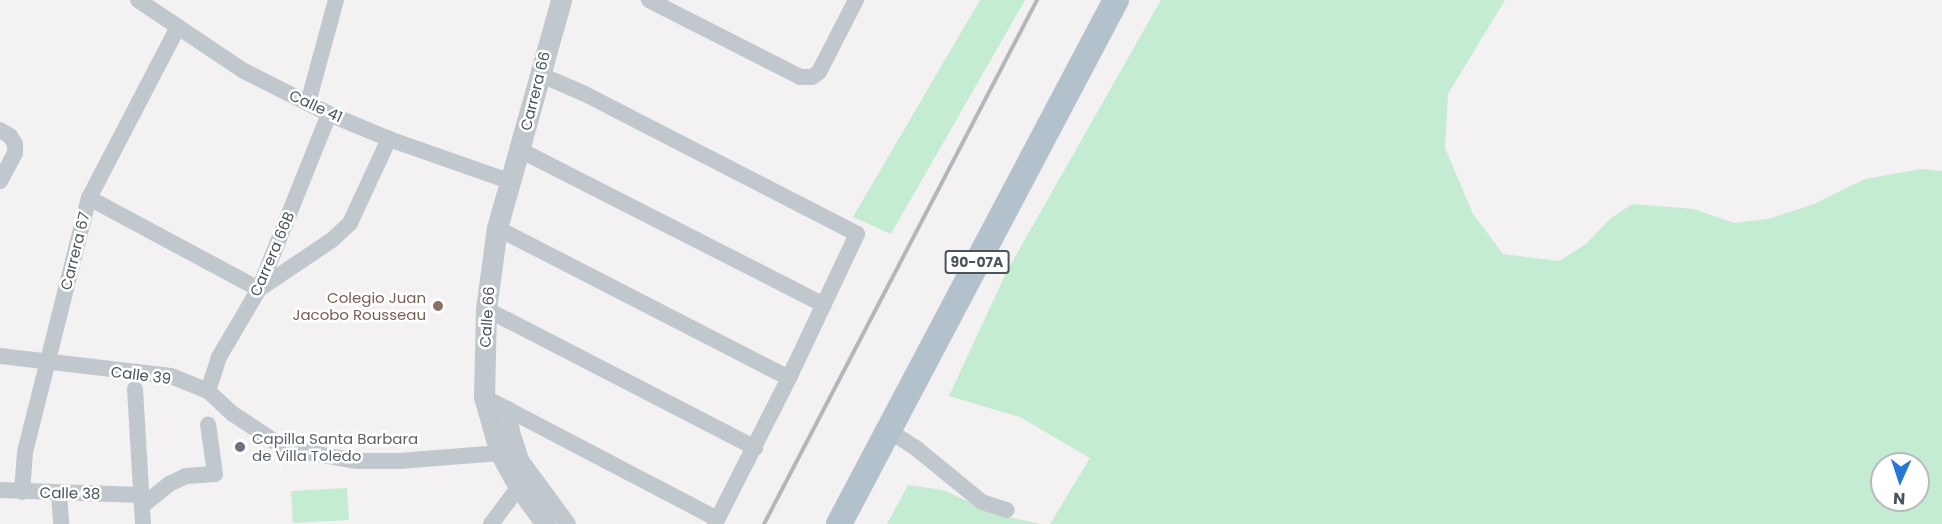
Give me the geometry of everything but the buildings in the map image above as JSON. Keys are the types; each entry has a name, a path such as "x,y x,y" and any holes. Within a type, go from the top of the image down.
{"main road":[{"name":"90-07A","path":"839,524 1116,0"}],"street":[{"name":"Calle 41","path":"138,0 242,70 330,114 389,139 509,181"},
{"path":"308,103 336,0"},
{"path":"649,0 800,77 812,77 819,72 856,0"},
{"name":"Carrera 66","path":"509,181 520,150 539,74 565,2"},
{"name":"Carrera 67","path":"22,492 25,452 89,198 177,27"},
{"path":"484,397 716,522 755,448 857,234 585,94 539,74"},
{"name":"Carrera 66B","path":"208,391 219,357 259,289 330,114"},
{"path":"0,181 15,153 15,144 5,133"},
{"path":"89,198 259,289 332,240 350,223 389,139"},
{"path":"520,150 824,304"},
{"name":"Calle 66","path":"500,453 484,397 486,309 497,228 509,181"},
{"path":"497,228 789,378"},
{"path":"486,309 755,448"},
{"name":"Calle 39","path":"0,356 171,376 208,391 234,414 274,441 300,451 357,461 500,453"},
{"path":"135,390 143,524"},
{"path":"508,409 512,432 521,460 568,524"},
{"path":"141,500 186,476 215,474 208,424"},
{"path":"888,430 916,449 982,502 1007,510"},
{"path":"500,453 519,487 546,524"},
{"path":"491,524 519,487"},
{"name":"Calle 38","path":"0,490 141,500"},
{"path":"59,493 61,524"}],"green space":[{"path":"980,0 1025,0 891,234 853,217"},
{"path":"1161,0 1505,0 1448,94 1445,148 1473,214 1503,254 1559,261 1586,244 1610,219 1632,204 1694,209 1734,223 1768,219 1814,204 1865,179 1921,169 1942,171 1942,524 1050,524 1090,458 1020,417 949,396 1007,271"},
{"path":"908,485 943,490 998,515 1041,524 887,524"},
{"path":"347,488 349,520 293,523 291,491"}],"railway":[{"path":"764,524 1037,0"}],"place":[{"name":"Colegio Juan Jacobo Rousseau","path":"438,306"},
{"name":"Capilla Santa Barbara de Villa Toledo","path":"240,447"}]}
